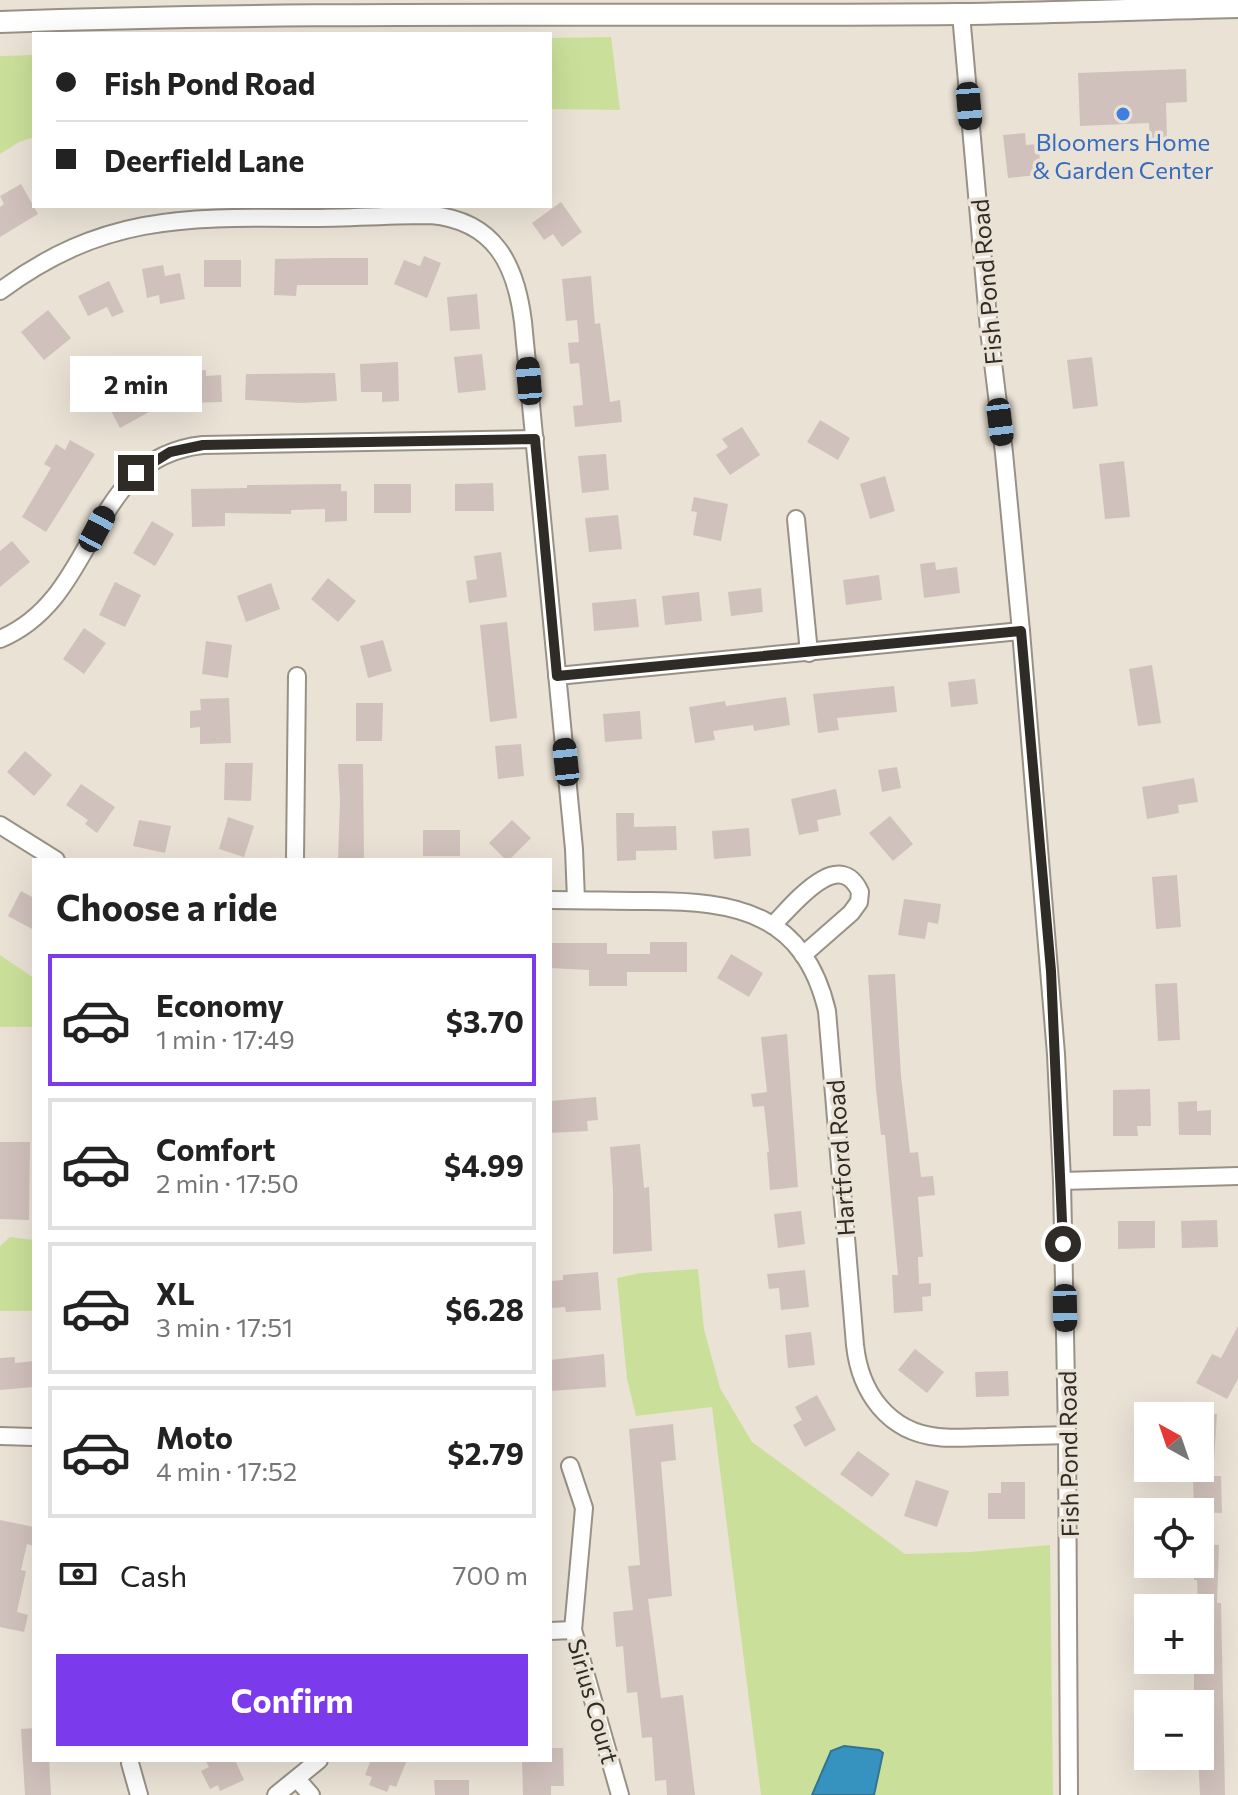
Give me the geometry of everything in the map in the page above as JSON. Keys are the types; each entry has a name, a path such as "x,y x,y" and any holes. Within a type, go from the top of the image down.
{"main road":[{"path":"0,22 604,7 961,14 1128,4 1238,7"}],"street":[{"name":"Fish Pond Road","path":"961,14 1051,971 1062,1181 1069,1795"},
{"path":"0,291 49,259 91,240 134,226 201,217 445,216 485,236 505,257 513,272 522,312 576,900"},
{"path":"0,639 32,620 54,600 121,490 144,466 170,452 203,445 535,439"},
{"path":"796,519 809,653"},
{"path":"557,676 1021,631"},
{"path":"295,858 297,676"},
{"path":"0,825 53,858"},
{"path":"773,925 825,877 837,874 854,880 860,892 856,908 803,955"},
{"name":"Hartford Road","path":"552,900 708,902 744,911 773,925 803,955 815,973 827,1011 853,1330 858,1369 867,1391 907,1429 921,1433 953,1437 1067,1435"},
{"path":"1062,1181 1238,1176"},
{"path":"0,1436 32,1437"},
{"name":"Sirius Court","path":"570,1466 584,1508 573,1630 620,1795"},
{"path":"552,1631 573,1630"},
{"path":"276,1795 317,1762"},
{"path":"130,1763 139,1795"},
{"path":"297,1779 311,1795"}],"green space":[{"path":"611,37 620,110 552,109 552,38"},
{"path":"32,55 32,138 0,154 0,56"},
{"path":"0,955 32,977 32,1027 0,1027"},
{"path":"10,1237 32,1240 32,1311 0,1311 0,1246"},
{"path":"698,1269 704,1329 720,1388 752,1442 905,1554 1050,1545 1053,1795 761,1795 712,1407 636,1416 627,1379 617,1278 640,1273"}],"water":[{"path":"844,1746 883,1753 874,1795 812,1795 831,1751"}],"building":[{"name":"Bloomers Home & Garden Center","path":"1186,69 1187,102 1166,103 1167,140 1150,141 1149,123 1080,126 1078,73"},
{"path":"1025,133 1026,145 1038,144 1040,160 1034,161 1036,175 1008,178 1003,135"},
{"path":"21,184 38,214 0,237 0,207 4,204 0,196"},
{"path":"561,202 582,232 562,247 553,234 544,240 532,223"},
{"path":"424,256 441,263 427,298 394,284 404,260 420,266"},
{"path":"368,258 368,285 297,285 296,296 274,295 275,259"},
{"path":"204,260 241,260 241,287 204,287"},
{"path":"163,265 165,276 180,273 185,299 160,304 159,295 147,298 142,269"},
{"path":"591,276 595,324 600,323 610,402 620,400 622,422 575,427 573,406 583,405 579,363 570,364 568,343 579,342 577,320 566,321 562,279"},
{"path":"109,281 124,312 112,317 107,307 88,316 78,296"},
{"path":"477,294 480,329 450,331 447,297"},
{"path":"48,310 71,338 44,360 21,332"},
{"path":"482,354 486,390 458,393 454,357"},
{"path":"1092,357 1098,406 1073,409 1067,360"},
{"path":"398,362 399,401 382,402 382,392 361,392 360,364"},
{"path":"206,370 206,376 221,375 222,402 185,403 184,371"},
{"path":"335,373 337,401 245,400 246,374"},
{"path":"136,390 149,412 120,428 108,405 121,398 126,404 129,402 126,395"},
{"path":"820,420 850,438 838,460 807,442"},
{"path":"742,427 760,455 730,475 716,455 728,447 722,439"},
{"path":"70,440 95,454 46,532 22,517 51,468 44,464 56,444 65,450"},
{"path":"606,454 609,490 582,493 578,456"},
{"path":"1124,461 1130,517 1105,519 1099,464"},
{"path":"885,476 895,511 870,519 860,484"},
{"path":"493,483 494,511 455,511 455,484"},
{"path":"341,484 341,491 347,491 347,521 325,522 325,509 291,510 291,514 225,513 225,526 192,527 191,489"},
{"path":"374,484 411,484 411,513 374,513"},
{"path":"694,497 728,504 721,541 693,535 697,512 691,511"},
{"path":"618,515 622,549 589,552 585,518"},
{"path":"152,521 174,534 155,566 133,553"},
{"path":"12,541 30,562 0,587 0,551"},
{"path":"501,552 507,597 469,603 466,581 477,579 474,556"},
{"path":"935,562 936,570 957,567 960,593 924,598 920,564"},
{"path":"879,575 882,600 846,605 843,580"},
{"path":"328,578 356,601 338,622 311,599"},
{"path":"115,582 141,595 125,627 99,615"},
{"path":"271,583 280,609 246,622 237,596"},
{"path":"761,588 763,612 731,616 728,592"},
{"path":"699,592 702,621 665,625 662,596"},
{"path":"636,599 639,627 594,631 592,603"},
{"path":"507,622 517,718 490,722 480,625"},
{"path":"84,628 106,643 84,674 63,659"},
{"path":"383,640 392,671 368,678 360,646"},
{"path":"206,641 232,645 228,678 202,674"},
{"path":"1152,665 1161,723 1138,726 1129,669"},
{"path":"975,679 978,704 951,707 948,682"},
{"path":"894,686 897,712 837,718 839,730 818,733 813,694"},
{"path":"786,697 790,725 754,731 753,725 713,731 715,740 695,743 689,707 725,701 726,706"},
{"path":"229,698 231,743 200,744 200,727 190,728 190,711 201,710 200,699"},
{"path":"356,703 383,703 382,741 356,741"},
{"path":"640,711 642,739 605,742 603,714"},
{"path":"521,744 524,776 498,779 495,746"},
{"path":"25,751 52,775 34,796 7,772"},
{"path":"225,763 253,763 251,801 224,800"},
{"path":"338,764 363,764 364,858 338,858"},
{"path":"897,767 901,788 882,792 878,770"},
{"path":"1194,778 1198,802 1178,805 1179,813 1147,819 1142,787"},
{"path":"81,784 115,807 97,833 85,824 88,820 66,805"},
{"path":"836,789 841,815 817,820 819,831 799,835 791,799"},
{"path":"616,813 634,813 634,827 676,826 677,850 636,851 636,860 617,861"},
{"path":"890,816 913,844 893,861 869,833"},
{"path":"228,817 254,826 244,857 219,849"},
{"path":"139,820 171,826 165,853 133,846"},
{"path":"512,820 531,838 511,858 504,858 489,843"},
{"path":"749,828 751,856 714,859 712,831"},
{"path":"423,830 460,830 460,856 423,856"},
{"path":"1177,875 1181,927 1156,929 1152,877"},
{"path":"21,891 32,897 32,929 8,916"},
{"path":"904,899 941,904 938,924 928,922 925,939 898,935"},
{"path":"650,942 687,942 687,972 627,972 627,986 589,986 589,970 552,968 552,943 607,943 607,954 650,954"},
{"path":"731,954 763,973 749,997 717,978"},
{"path":"895,974 901,1076 910,1153 918,1152 921,1177 933,1176 935,1195 918,1197 923,1257 918,1257 919,1284 931,1283 931,1296 922,1297 923,1311 894,1313 892,1275 898,1275 885,1135 881,1135 876,1089 868,975"},
{"path":"1177,983 1180,1040 1158,1041 1155,984"},
{"path":"787,1034 798,1187 770,1190 764,1106 753,1107 751,1094 767,1092 761,1037"},
{"path":"1150,1089 1151,1126 1137,1126 1138,1136 1113,1136 1113,1090"},
{"path":"596,1097 598,1120 587,1121 588,1131 552,1133 552,1101"},
{"path":"1197,1101 1197,1111 1211,1110 1211,1135 1179,1135 1178,1102"},
{"path":"0,1142 30,1142 29,1220 0,1219"},
{"path":"640,1144 644,1188 649,1187 652,1251 613,1254 610,1147"},
{"path":"801,1211 805,1244 778,1248 774,1214"},
{"path":"1217,1220 1218,1247 1182,1248 1181,1221"},
{"path":"1118,1221 1155,1221 1155,1248 1118,1249"},
{"path":"805,1270 809,1307 781,1310 779,1288 769,1289 767,1274"},
{"path":"598,1272 601,1310 566,1312 565,1307 552,1308 552,1281 563,1280 563,1275"},
{"path":"1238,1326 1238,1379 1227,1399 1196,1383 1212,1354 1221,1358"},
{"path":"811,1332 815,1365 788,1368 785,1335"},
{"path":"915,1349 944,1372 927,1393 898,1370"},
{"path":"604,1354 606,1387 552,1391 552,1360"},
{"path":"15,1357 15,1363 32,1361 32,1387 0,1390 0,1358"},
{"path":"1008,1371 1009,1396 976,1397 975,1372"},
{"path":"817,1395 836,1430 805,1447 793,1425 802,1420 795,1407"},
{"path":"1214,1414 1217,1414 1214,1460"},
{"path":"673,1424 676,1460 661,1462 672,1596 648,1599 661,1698 683,1695 695,1795 667,1795 666,1780 655,1781 652,1737 642,1738 637,1692 627,1693 623,1646 616,1647 613,1612 633,1610 628,1566 640,1565 629,1429"},
{"path":"858,1451 890,1474 872,1497 840,1474"},
{"path":"1214,1476 1221,1476 1222,1513 1214,1513 1214,1498 1194,1498 1193,1482 1214,1482"},
{"path":"916,1480 949,1491 937,1527 904,1516"},
{"path":"1001,1482 1025,1482 1025,1519 988,1519 988,1493 1001,1493"},
{"path":"0,1520 32,1527 32,1545 27,1544 21,1570 26,1571 17,1612 28,1615 24,1632 0,1627"},
{"path":"1214,1545 1219,1545 1217,1603 1221,1603 1225,1795 1200,1795 1199,1770 1214,1770 1214,1690 1194,1690 1194,1674 1214,1674 1214,1594 1198,1594 1197,1580 1194,1580 1214,1578"},
{"path":"32,1728 32,1762 49,1762 51,1795 25,1795 21,1729"},
{"path":"552,1748 563,1748 564,1786 551,1786 551,1795 523,1795 522,1762 552,1762"},
{"path":"206,1762 236,1762 244,1780 220,1791 218,1785 210,1789 201,1771 209,1767"},
{"path":"370,1762 406,1762 396,1787 390,1785 387,1792 369,1785 372,1777 365,1775"},
{"path":"434,1780 469,1780 469,1795 435,1795"}],"place":[{"name":"Bloomers Home & Garden Center","path":"1123,114"}],"route":[{"path":"136,473 156,459 186,446 535,439 557,676 1021,631 1051,971 1063,1244"}]}
